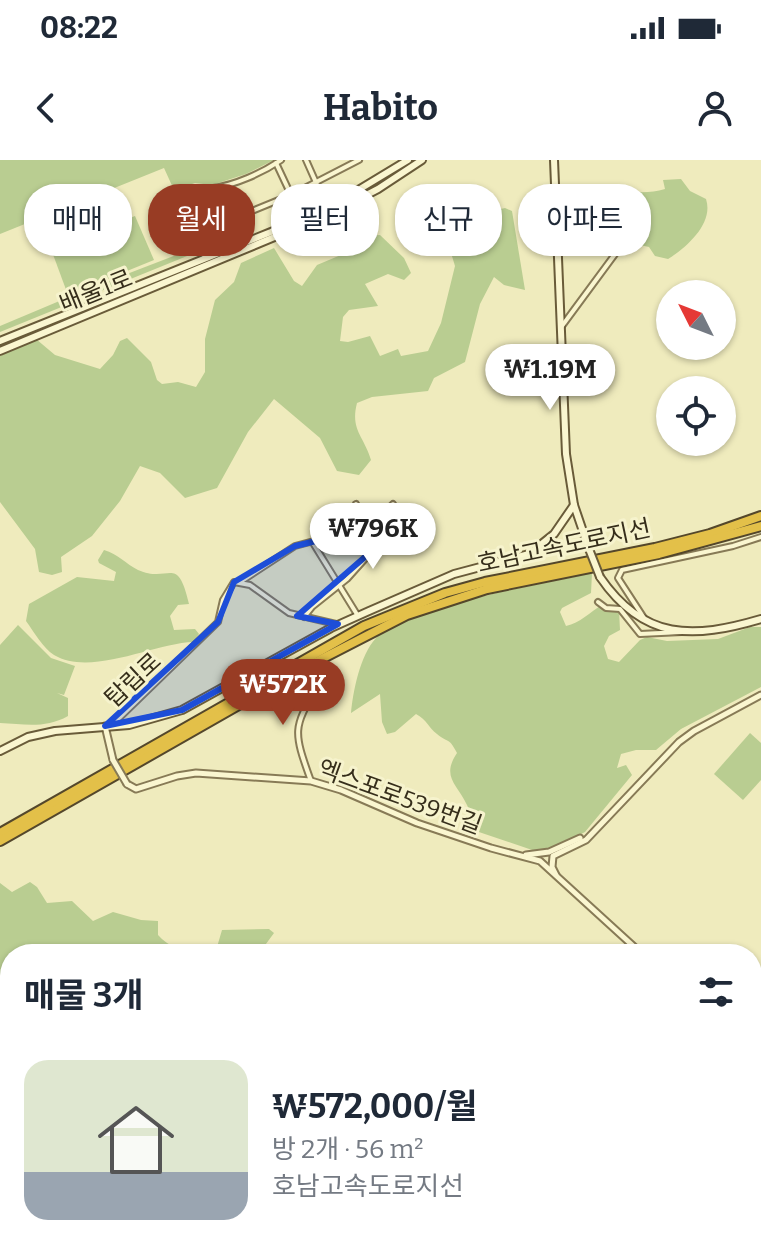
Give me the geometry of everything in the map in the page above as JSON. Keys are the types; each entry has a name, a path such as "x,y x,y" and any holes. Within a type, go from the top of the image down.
{"highway":[{"name":"호남고속도로지선","path":"0,833 364,626 403,609 485,582 655,548 710,534 761,516"},
{"name":"호남고속도로지선","path":"0,841 315,661 407,615 487,589 659,554 761,526"}],"main road":[{"name":"배울1로","path":"369,184 408,160"},
{"name":"배울1로","path":"379,188 422,160"},
{"path":"554,160 566,454 574,505 600,577 623,605 645,620 682,632 709,632 759,620"},
{"name":"배울1로","path":"0,341 271,230"},
{"name":"배울1로","path":"0,351 271,238"},
{"name":"탑립로","path":"105,726 129,725 182,710 338,624 454,574 529,554 554,534 574,505"},
{"path":"0,751 28,737 105,726"}],"street":[{"path":"306,160 316,183 359,160"},
{"path":"338,160 342,170"},
{"path":"229,184 278,162 287,184"},
{"path":"561,328 614,256"},
{"path":"304,617 373,550 356,504"},
{"path":"240,582 295,546 340,534 360,533 393,504"},
{"path":"645,620 618,578 622,570 761,537"},
{"path":"313,543 358,616"},
{"name":"탑립로","path":"105,726 115,722 197,645 218,622 229,587 234,582 240,582"},
{"path":"240,582 256,589 289,613 338,624"},
{"path":"598,602 606,608 620,609 640,634 682,632"},
{"path":"311,781 296,733 300,718 322,678"},
{"path":"548,859 589,836 679,742 761,695"},
{"name":"엑스포로539번길","path":"105,726 113,760 127,784 136,789 196,773 311,781 365,798 417,823 491,848 548,859"},
{"path":"521,855 541,853 557,876 631,944"}],"highlighted area":[{"path":"366,529 373,550 297,616 338,624 182,710 105,726 218,622 234,582 295,546"}],"green space":[{"path":"0,160 274,160 246,174 215,184 171,184 164,168 124,184 24,184 24,224 0,234"},
{"path":"681,179 690,191 706,199 707,208 697,234 668,259 655,256 651,250 651,191 665,189 663,180"},
{"path":"502,209 512,211 525,290 504,285 494,277 480,304 465,362 434,378 428,391 372,397 357,403 355,420 371,460 359,475 337,471 320,438 274,399 248,432 217,488 185,498 160,473 140,466 120,501 92,536 61,557 62,572 52,575 39,572 35,549 0,502 0,356 36,339 55,355 100,369 113,355 120,341 127,338 151,362 157,380 162,384 178,382 196,387 205,372 205,339 215,300 234,282 241,263 271,249 271,256 279,256 294,281 302,286 317,265 338,256 379,256 380,235 395,249 395,256 404,258 411,273 404,280 388,274 365,284 378,306 349,310 343,317 340,341 370,336 380,356 398,349 401,356 428,351 441,323 455,266 452,256 502,256"},
{"path":"135,216 148,246 148,256 154,260 68,295 54,256 132,256 132,217"},
{"path":"174,256 187,256 0,332 0,326"},
{"path":"104,550 138,570 171,573 180,579 189,604 178,605 170,616 174,630 195,629 199,634 193,642 86,662 69,661 46,648 26,621 29,604 77,577 114,581 116,572 98,560"},
{"path":"592,573 591,593 560,612 566,626 602,605 619,610 620,630 609,636 604,646 608,659 619,662 640,640 647,637 667,641 718,639 750,627 761,627 761,687 681,729 656,750 621,754 617,768 626,765 632,775 585,832 552,849 538,852 473,830 468,808 450,774 457,753 450,742 423,719 416,714 395,732 387,734 382,722 380,694 351,713 358,674 370,645 392,626 445,606"},
{"path":"18,625 51,658 75,666 64,695 57,693 68,698 68,716 43,724 0,723 0,645"},
{"path":"750,733 761,743 761,780 743,800 714,774"},
{"path":"30,882 47,903 72,901 93,921 113,912 158,921 158,935 169,944 0,944 0,883 12,892"},
{"path":"269,929 274,933 266,944 218,944 222,930"}]}
